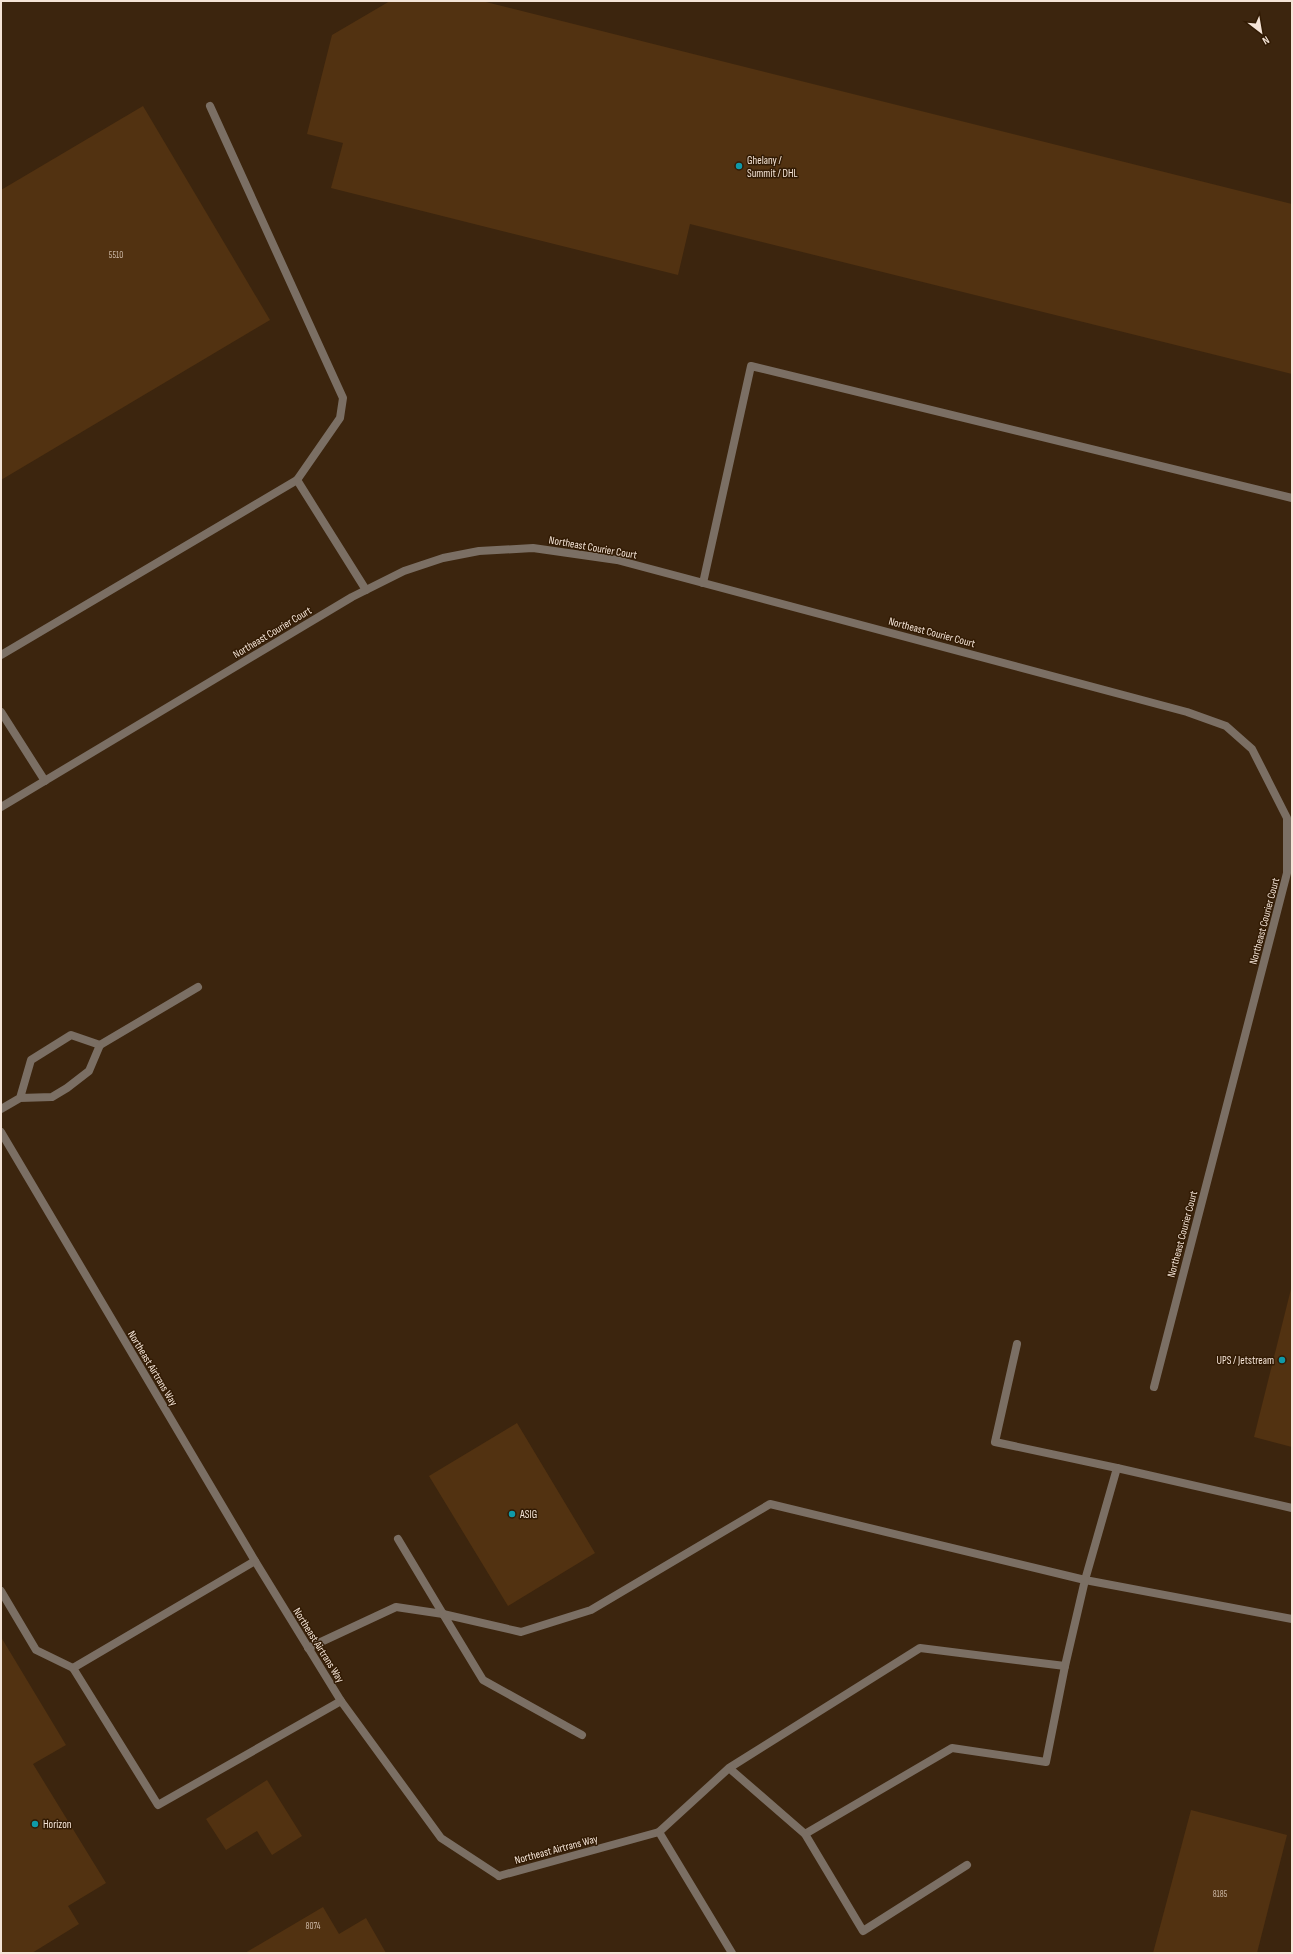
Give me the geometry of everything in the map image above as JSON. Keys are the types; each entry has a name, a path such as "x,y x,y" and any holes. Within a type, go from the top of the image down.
{"street":[{"path":"1,655 297,480 340,418 343,398 210,106"},
{"path":"703,583 751,366 1292,498"},
{"path":"297,480 366,590"},
{"name":"Northeast Courier Court","path":"1,808 366,590 404,571 443,558 479,551 533,548 617,560 1187,712 1226,726 1252,749 1289,817 1287,873 1154,1387"},
{"path":"1,712 45,781"},
{"path":"1,1109 20,1098 52,1097 67,1088 90,1071 100,1045 198,987"},
{"path":"20,1098 31,1060 71,1035 100,1045"},
{"name":"Northeast Airtrans Way","path":"1,1132 255,1561 341,1701 441,1838 499,1876 659,1832"},
{"path":"1017,1344 995,1442 1292,1508"},
{"path":"805,1834 952,1748 1046,1762 1065,1666 1085,1580 1117,1468"},
{"path":"308,1648 396,1607 443,1614 521,1632 591,1610 770,1504 1085,1580 1292,1619"},
{"path":"398,1539 483,1680 582,1735"},
{"path":"73,1668 255,1561"},
{"path":"1,1591 36,1650 73,1668 158,1805 341,1701"},
{"path":"732,1953 659,1832 729,1768 920,1648 1065,1666"},
{"path":"729,1768 805,1834 863,1931 967,1865"}],"building":[{"name":"Ghelany / Summit / DHL","path":"390,1 482,1 1292,204 1292,374 690,224 678,275 331,188 343,143 307,134 332,35"},
{"path":"143,106 270,320 1,480 1,190"},
{"name":"UPS / Jetstream","path":"1292,1285 1292,1447 1254,1437"},
{"name":"ASIG","path":"517,1423 595,1553 508,1606 429,1476"},
{"name":"Horizon","path":"1,1637 66,1745 33,1764 106,1883 68,1906 79,1924 32,1953 1,1953"},
{"path":"267,1780 302,1836 272,1855 257,1831 226,1850 206,1819"},
{"path":"1191,1810 1287,1835 1257,1953 1153,1953"},
{"path":"323,1907 339,1934 366,1918 386,1953 245,1953"}],"place":[{"name":"Ghelany / Summit / DHL","path":"739,166"},
{"name":"UPS / Jetstream","path":"1282,1360"},
{"name":"ASIG","path":"512,1514"},
{"name":"Horizon","path":"35,1824"}]}
